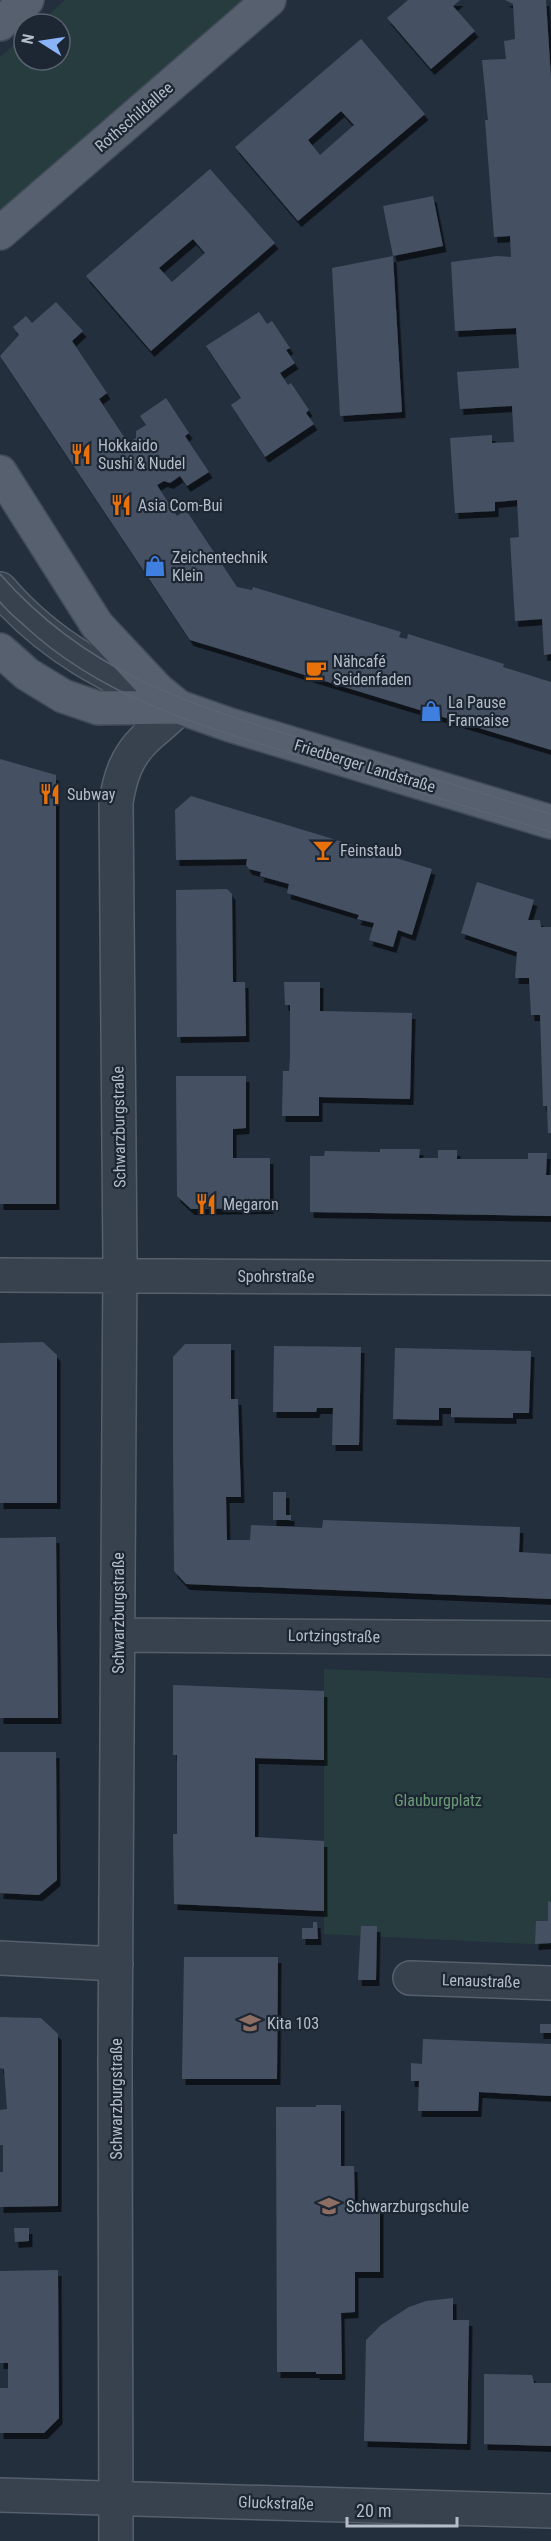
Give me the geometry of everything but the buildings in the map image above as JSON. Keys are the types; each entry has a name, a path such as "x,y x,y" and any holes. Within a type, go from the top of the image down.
{"main road":[{"path":"0,24 27,0"},
{"name":"Rothschildallee","path":"0,233 268,0"},
{"name":"Friedberger Landstraße","path":"0,472 97,626 158,690 179,707 230,725 551,822"},
{"name":"Friedberger Landstraße","path":"0,650 27,674 63,696 98,708 179,707"}],"street":[{"name":"Friedberger Landstraße","path":"0,589 42,630 78,656 113,678 179,707"},
{"name":"Schwarzburgstraße","path":"116,2541 116,1964 120,1275 116,802 120,777 130,757 143,741 179,707"},
{"name":"Spohrstraße","path":"0,1275 551,1278"},
{"name":"Lortzingstraße","path":"118,1635 551,1638"},
{"path":"0,1958 116,1964"},
{"name":"Lenaustraße","path":"410,1978 551,1983"},
{"name":"Gluckstraße","path":"0,2495 551,2511"}],"green space":[{"path":"65,0 247,0 0,217 0,57 12,46 12,72 72,72 72,12 52,12"},
{"name":"Glauburgplatz","path":"324,1669 551,1678 551,1945 324,1934"}],"tram line":[{"path":"0,574 35,610 72,640 111,665 151,685 193,703 282,733 551,814"},
{"path":"0,602 59,654 94,677 169,713 249,740 551,832"}],"place":[{"name":"Hokkaido Sushi & Nudel","path":"81,454"},
{"name":"Asia Com-Bui","path":"121,505"},
{"name":"Zeichentechnik Klein","path":"155,566"},
{"name":"Nähcafé Seidenfaden","path":"316,670"},
{"name":"La Pause Francaise","path":"431,711"},
{"name":"Subway","path":"50,794"},
{"name":"Feinstaub","path":"323,850"},
{"name":"Megaron","path":"206,1204"},
{"name":"Kita 103","path":"250,2023"},
{"name":"Schwarzburgschule","path":"329,2206"}]}
